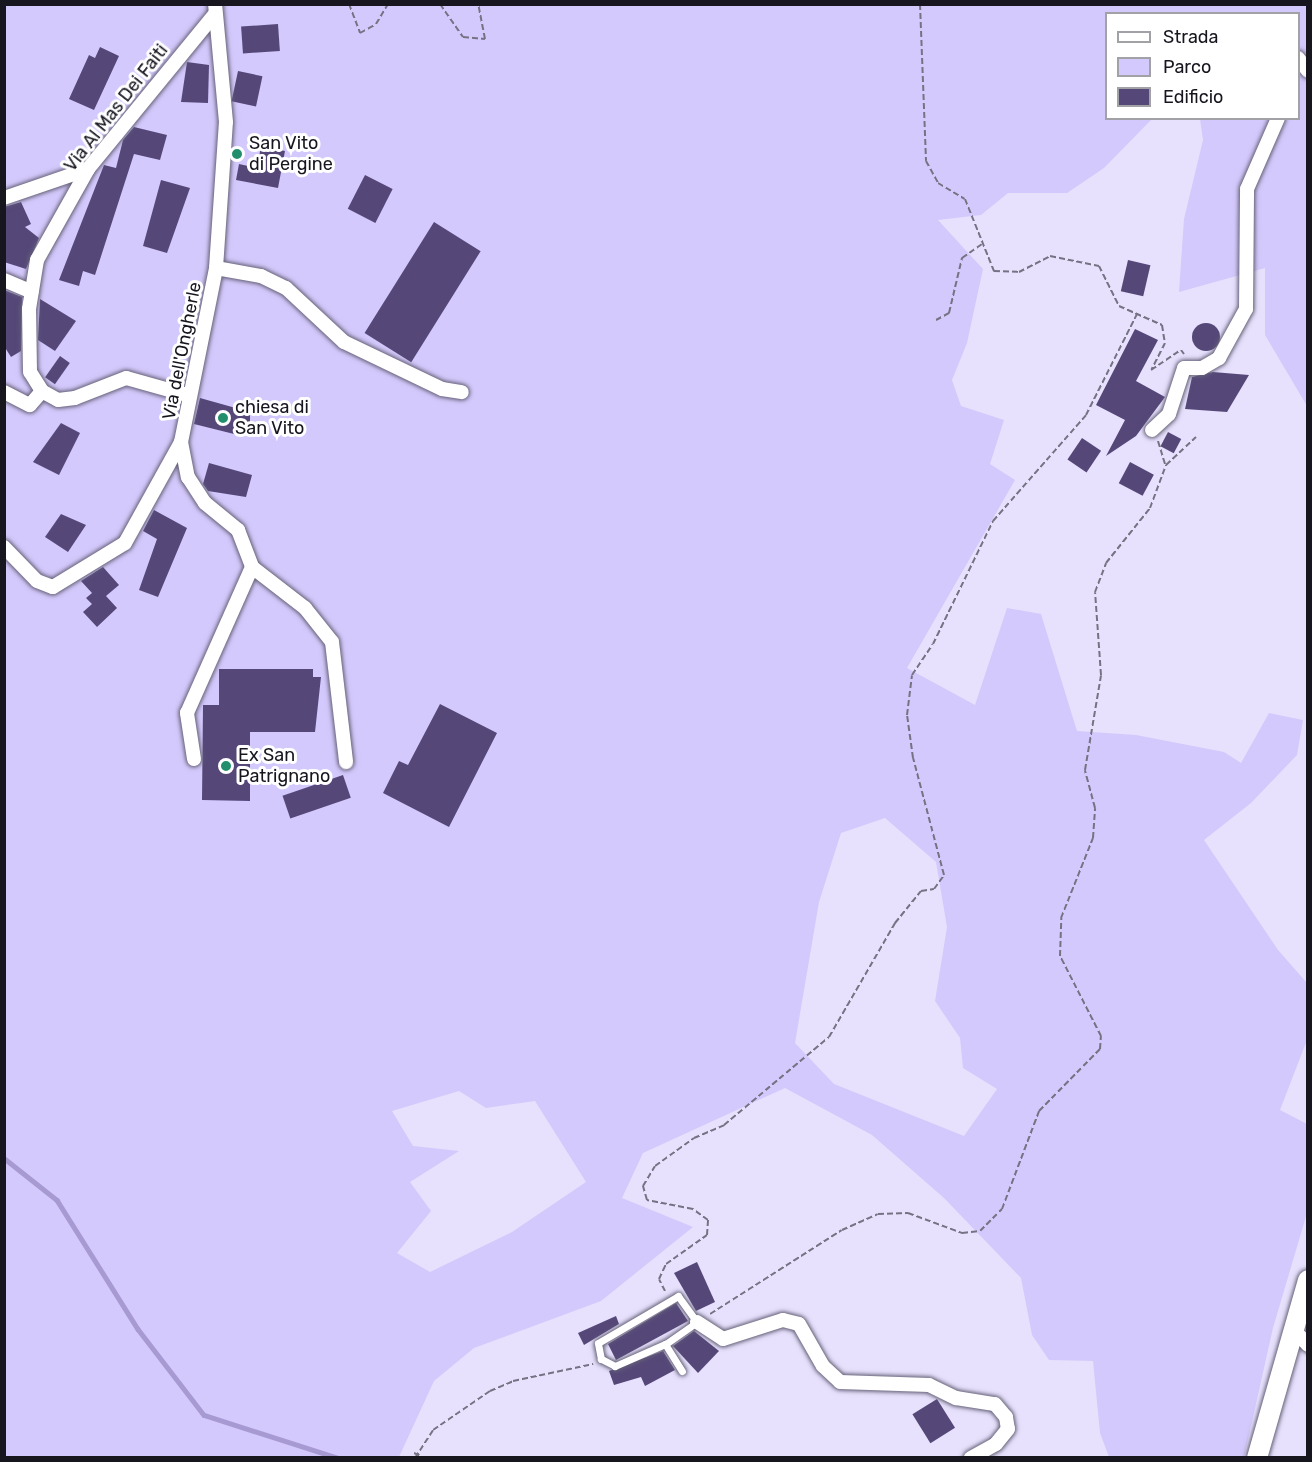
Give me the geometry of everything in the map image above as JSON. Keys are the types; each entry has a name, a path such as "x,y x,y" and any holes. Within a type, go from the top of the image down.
{"main road":[{"path":"1257,1458 1308,1280"}],"street":[{"name":"Via Al Mas Dei Faiti","path":"42,392 30,372 32,292 37,260 88,169 215,9"},
{"name":"Via dell'Ongherle","path":"4,547 37,581 53,586 124,543 182,442 188,395 216,268 226,123 225,66 215,9"},
{"path":"1152,430 1169,414 1184,368 1202,368 1219,358 1246,309 1247,189 1277,120"},
{"path":"4,198 88,169"},
{"path":"216,268 261,276 286,288 344,342 442,389 462,392"},
{"path":"4,280 32,292"},
{"path":"4,392 30,405 42,392 58,400 75,398 126,378 188,395"},
{"path":"182,442 188,477 205,503 238,530 252,567 305,608 332,642 346,762"},
{"path":"194,759 188,713 252,567"},
{"path":"697,1322 723,1339 783,1320 799,1323 823,1366 840,1382 929,1385 956,1398 995,1404 1006,1417 1008,1429 996,1444 971,1458"},
{"path":"1293,1329 1308,1345"}],"lane":[{"path":"678,1296 697,1322 665,1344 615,1366 604,1362 598,1343 678,1296"},
{"path":"665,1344 682,1371"}],"path":[{"path":"349,4 360,33 376,24 388,4"},
{"path":"440,4 463,37 485,39 478,4"},
{"path":"920,4 926,160 938,183 965,199 994,271 1019,272 1050,256 1099,266 1119,306 1162,325 1165,343 1151,370 1181,350 1188,364 1184,368"},
{"path":"936,320 949,313 962,258 983,243"},
{"path":"670,1300 659,1279 666,1264 707,1235 708,1220 693,1209 647,1200 643,1186 655,1166 694,1138 724,1125 829,1036 895,923 921,891 934,890 944,875 913,758 907,715 912,675 933,644 993,521 1086,415 1137,314"},
{"path":"697,1322 842,1230 878,1214 908,1213 962,1233 980,1231 1002,1209 1039,1111 1100,1049 1101,1036 1060,956 1061,918 1093,838 1095,808 1085,770 1101,675 1095,592 1106,563 1150,508 1166,465 1196,438"},
{"path":"414,1453 433,1430 490,1391 513,1381 604,1362"},
{"path":"414,1453 415,1458"},
{"path":"414,1453 425,1458"}],"green space":[{"path":"5,5 1307,5 1307,406 1265,335 1265,268 1179,292 1184,219 1203,140 1200,120 1300,120 1300,12 1105,12 1105,120 1151,120 1104,168 1067,193 1008,193 981,215 938,220 983,269 967,343 952,380 961,406 1004,420 990,464 1015,480 907,668 975,705 1007,608 1041,614 1077,731 1136,735 1224,752 1241,763 1269,713 1303,720 1297,755 1251,803 1204,840 1278,950 1307,983 1307,1040 1280,1110 1307,1124 1307,1213 1273,1328 1244,1457 1109,1457 1100,1433 1093,1361 1049,1360 1032,1335 1021,1278 944,1198 872,1135 785,1088 643,1153 622,1198 693,1227 601,1301 474,1348 434,1381 399,1457 5,1458","holes":["885,818 936,862 947,927 935,1001 960,1038 963,1068 997,1089 964,1136 834,1084 795,1043 819,902 841,833","459,1091 486,1108 535,1101 586,1182 512,1232 430,1272 397,1253 431,1211 410,1182 459,1151 413,1146 392,1111"]}],"building":[{"path":"278,24 280,51 243,54 241,27"},
{"path":"100,47 119,56 94,110 69,99 89,55 95,58"},
{"path":"187,62 209,65 208,103 181,102"},
{"path":"238,71 262,76 256,107 232,101"},
{"path":"134,127 167,135 160,160 134,154 95,275 83,271 79,286 59,280 104,165 116,168 123,140"},
{"path":"261,146 285,151 278,188 236,180 239,164 257,168"},
{"path":"365,175 393,189 375,223 348,209"},
{"path":"161,180 190,188 167,253 143,246"},
{"path":"21,202 31,224 25,227 39,238 26,269 4,262 4,207"},
{"path":"434,222 481,251 411,362 365,333"},
{"path":"1128,260 1150,265 1143,296 1121,291"},
{"path":"4,290 22,297 21,351 11,357 4,346"},
{"path":"40,299 76,321 55,351 38,340"},
{"path":"1206,323 1216,327 1220,337 1216,347 1206,351 1196,347 1192,337 1196,327"},
{"path":"1135,329 1158,340 1136,381 1165,397 1136,436 1106,456 1125,420 1096,405"},
{"path":"60,356 70,363 55,384 45,377"},
{"path":"1213,372 1249,375 1227,412 1185,409 1192,377"},
{"name":"chiesa di San Vito","path":"200,398 250,412 250,428 242,436 194,424"},
{"path":"61,423 80,433 59,475 33,462"},
{"path":"1168,432 1181,439 1174,453 1160,446"},
{"path":"1082,438 1101,451 1087,472 1067,460"},
{"path":"1130,462 1154,475 1143,496 1119,483"},
{"path":"209,463 252,475 246,497 208,491 203,484"},
{"path":"154,510 187,528 158,597 139,590 157,539 143,531"},
{"path":"61,514 86,525 68,552 45,537"},
{"path":"103,567 119,585 106,596 117,608 97,627 83,612 92,604 86,598 92,593 81,581"},
{"name":"Ex San Patrignano","path":"219,669 313,669 313,677 321,677 315,732 250,732 250,801 202,800 203,705 219,705"},
{"path":"440,704 497,733 449,827 383,793 399,761 408,765"},
{"path":"343,775 351,798 290,819 282,796"},
{"path":"697,1262 715,1302 696,1311 674,1273"},
{"path":"676,1303 688,1321 616,1360 608,1344"},
{"path":"616,1316 619,1324 584,1345 578,1333"},
{"path":"694,1331 719,1351 698,1373 673,1346"},
{"path":"663,1351 675,1370 645,1386 641,1377 614,1385 609,1371"},
{"path":"937,1399 955,1428 930,1443 912,1414"}],"waterway":[{"path":"4,1158 57,1200 138,1329 204,1415 338,1458"}],"place":[{"name":"San Vito di Pergine","path":"237,154"},
{"name":"chiesa di San Vito","path":"223,418"},
{"name":"Ex San Patrignano","path":"226,766"}]}
